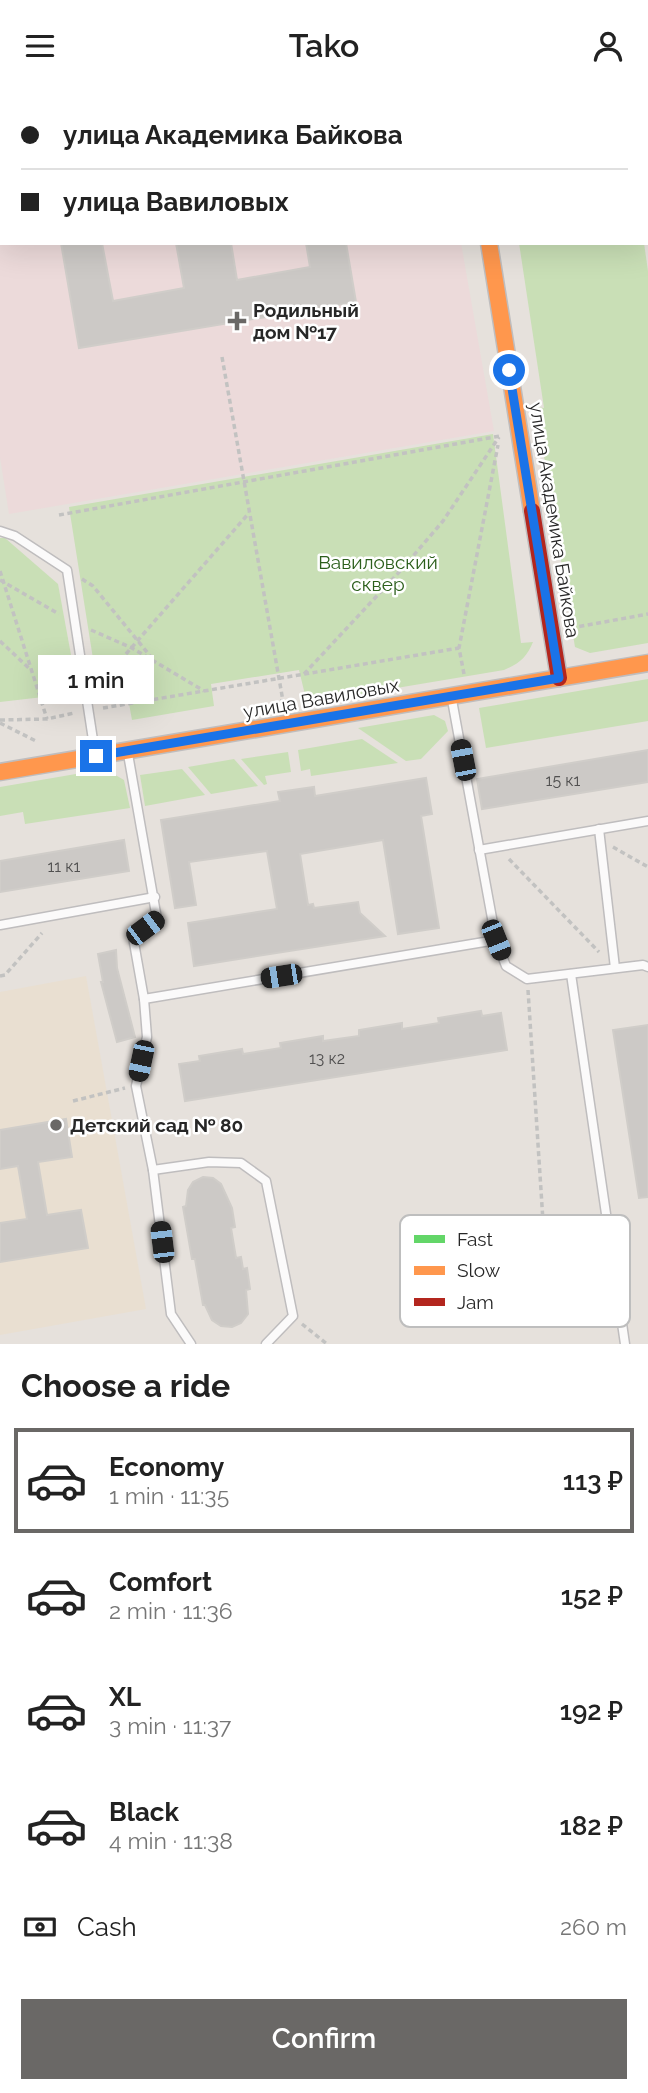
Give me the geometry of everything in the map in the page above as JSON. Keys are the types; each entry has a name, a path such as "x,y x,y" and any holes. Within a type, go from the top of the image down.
{"street":[{"name":"улица Академика Байкова","path":"489,245 559,678"},
{"name":"улица Вавиловых","path":"0,772 648,663"}],"lane":[{"path":"0,531 15,536 67,570 96,756"},
{"path":"452,697 496,940 506,966 527,979 615,968 648,967"},
{"path":"127,751 158,919 133,937 144,999 147,1037 136,1086 153,1170 171,1314 191,1344"},
{"path":"479,851 648,821"},
{"path":"598,829 615,968"},
{"path":"0,925 155,897"},
{"path":"144,999 496,940"},
{"path":"571,974 606,1215"},
{"path":"153,1170 209,1162 241,1163 266,1181 293,1316 266,1344"}],"path":[{"path":"222,357 283,701"},
{"path":"59,515 500,436"},
{"path":"464,676 459,647 500,436"},
{"path":"303,674 402,569 443,521 500,436"},
{"path":"87,698 249,513"},
{"path":"67,570 93,586 154,661"},
{"path":"0,571 47,719"},
{"path":"1,581 76,623 132,648 205,691"},
{"path":"566,628 648,614"},
{"path":"0,641 32,672"},
{"path":"0,721 47,719 459,647"},
{"path":"0,721 35,743"},
{"path":"599,839 648,867"},
{"path":"498,847 615,968"},
{"path":"0,976 5,975 57,915"},
{"path":"527,979 543,1215"},
{"path":"73,1101 136,1086"},
{"path":"293,1316 327,1344"}],"shaded area":[{"name":"Родильный дом №17","path":"0,245 461,245 494,431 9,514 0,457"},
{"name":"Детский сад № 80","path":"86,976 146,1309 0,1335 0,992"}],"green space":[{"path":"519,245 644,245 648,271 648,643 590,653 575,647 536,407 544,408"},
{"name":"Вавиловский сквер","path":"493,434 521,643 533,642 518,662 504,670 307,703 299,670 211,684 214,706 132,720 128,698 100,703 69,507"},
{"path":"0,538 5,538 58,584 78,693 0,702"},
{"path":"648,679 648,721 486,748 479,708"},
{"path":"434,715 445,721 448,731 421,759 406,761 358,728"},
{"path":"362,739 398,763 311,776 310,769 301,771 298,750"},
{"path":"288,752 291,772 265,776 267,784 264,785 241,759"},
{"path":"234,759 258,786 211,794 188,767"},
{"path":"105,769 124,780 130,808 25,824 23,812 0,816 0,787"},
{"path":"182,769 205,795 145,806 140,775"}],"building":[{"path":"61,245 102,245 113,301 184,288 176,245 231,245 237,280 310,267 306,245 346,245 356,302 79,348"},
{"path":"648,750 648,782 482,809 477,779"},
{"path":"426,778 432,814 421,816 439,928 398,934 383,840 300,854 308,905 313,904 314,908 358,902 360,913 385,936 194,966 188,923 277,909 267,851 189,862 196,905 175,908 161,820 280,801 278,792 314,787 315,796"},
{"path":"124,840 129,871 0,892 0,861"},
{"path":"116,950 117,968 135,1037 117,1042 101,982 98,954"},
{"path":"481,1011 482,1016 501,1013 507,1050 185,1101 179,1064 200,1061 199,1056 242,1049 243,1054 281,1048 280,1043 323,1036 323,1041 359,1036 359,1030 402,1023 402,1029 439,1023 438,1018"},
{"path":"648,1025 648,1197 639,1198 613,1030"},
{"path":"66,1119 72,1157 38,1162 47,1215 81,1210 88,1248 0,1262 0,1223 27,1219 18,1166 0,1169 0,1130"},
{"path":"203,1177 213,1178 221,1184 232,1208 235,1227 231,1228 236,1258 241,1257 243,1269 247,1268 250,1289 246,1290 248,1314 241,1323 232,1327 221,1326 212,1320 203,1305 195,1259 192,1259 183,1207 186,1206 188,1190 193,1182"}],"traffic: slow":[{"path":"489,245 532,511"},
{"path":"0,772 648,663"}],"traffic: jam":[{"path":"532,511 559,678"}],"place":[{"name":"Родильный дом №17","path":"237,321"},
{"name":"Детский сад № 80","path":"56,1125"}],"route":[{"path":"96,756 559,678 509,370"}]}
